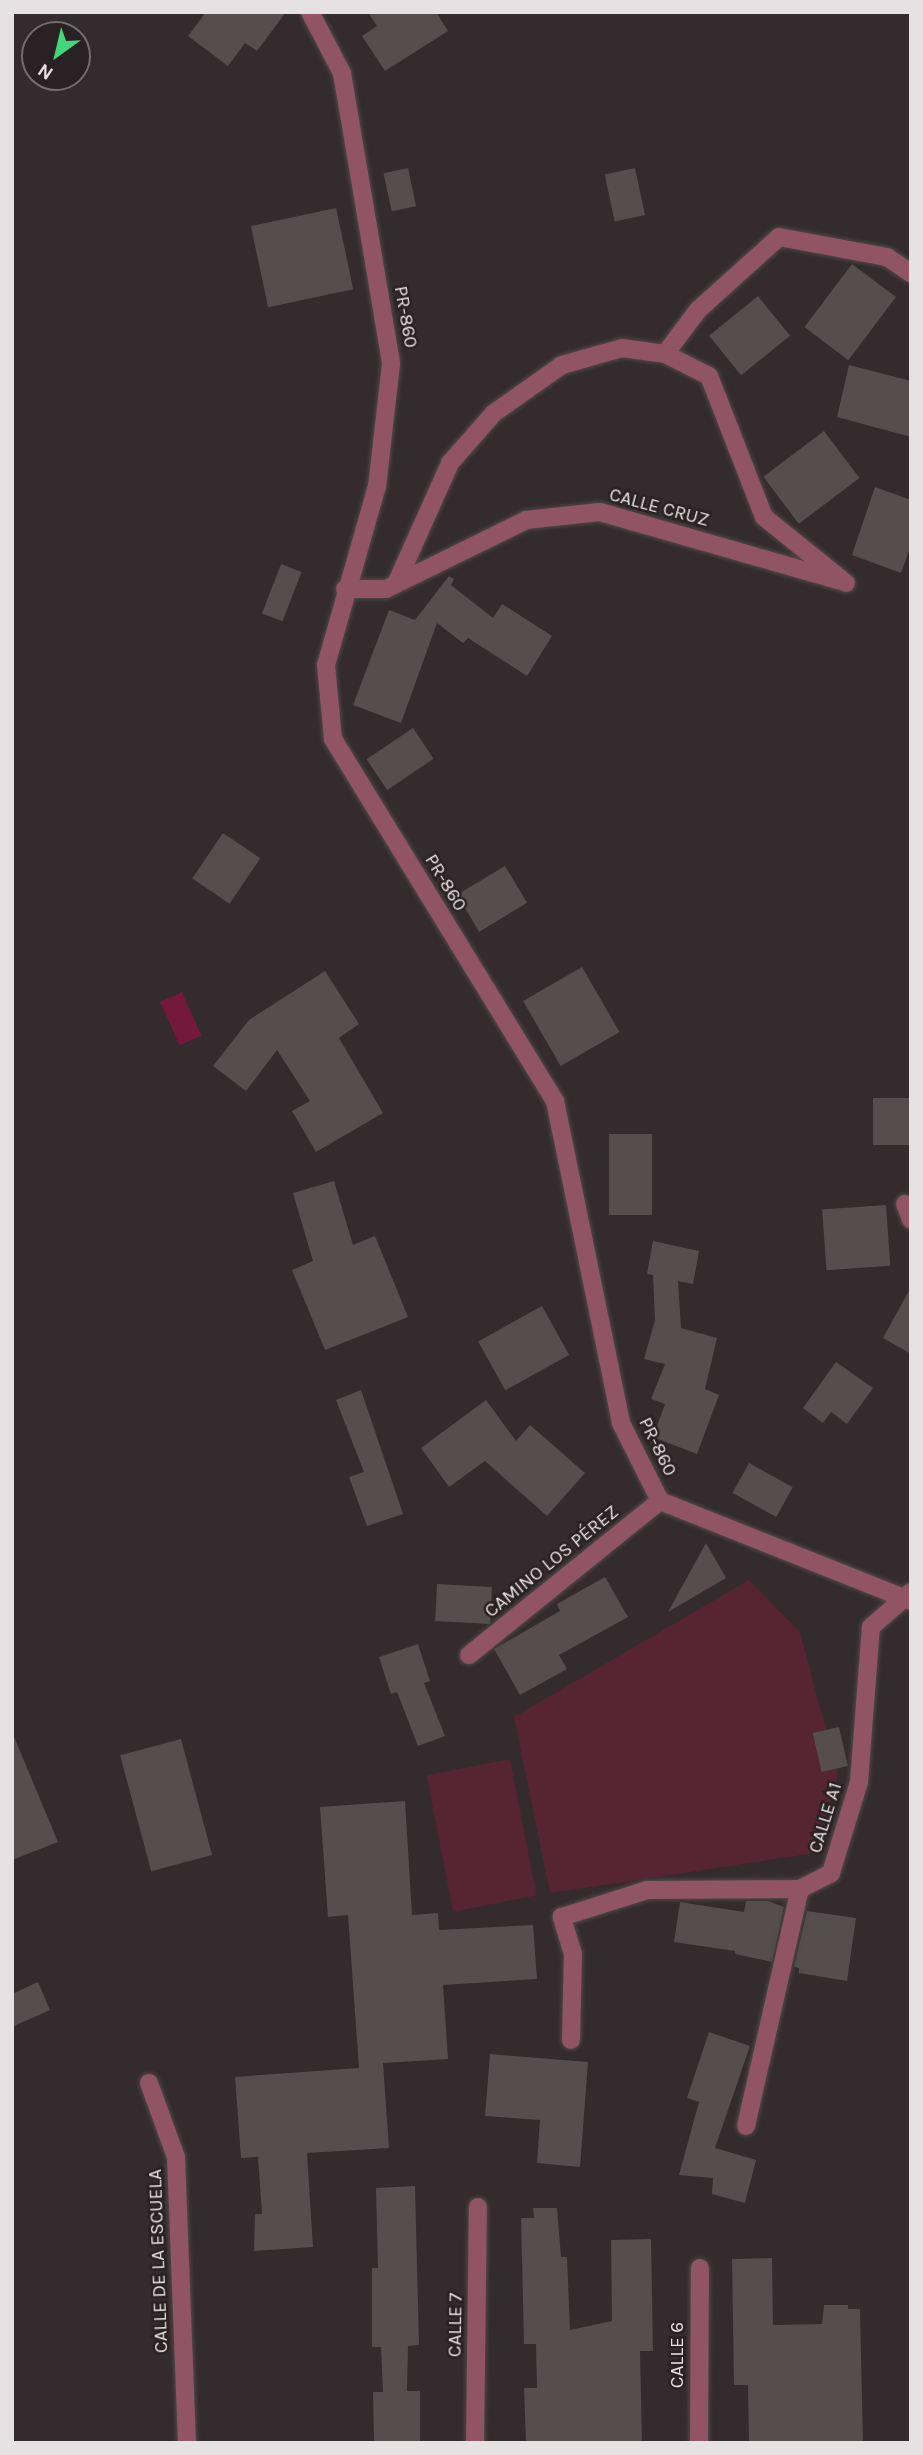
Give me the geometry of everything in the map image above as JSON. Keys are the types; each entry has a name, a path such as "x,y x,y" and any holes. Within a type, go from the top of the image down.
{"street":[{"name":"PR-860","path":"310,12 342,73 391,363 377,486 345,589 326,665 333,739 555,1101 621,1423 660,1500 909,1597"},
{"path":"396,584 450,463 494,413 562,365 622,348 665,354 698,310 779,237 887,257 911,273"},
{"name":"CALLE CRUZ","path":"345,589 386,589 526,520 600,512 846,583 764,517 709,376 665,354"},
{"name":"CAMINO LOS PÉREZ","path":"469,1655 660,1500"},
{"name":"CALLE A1","path":"571,2040 573,1954 562,1917 647,1890 800,1889 831,1873 859,1782 871,1627 909,1597"},
{"path":"746,2126 800,1889"},
{"name":"CALLE DE LA ESCUELA","path":"149,2083 176,2157 187,2443"},
{"name":"CALLE 7","path":"475,2443 478,2207"},
{"name":"CALLE 6","path":"699,2443 700,2268"}],"shaded area":[{"path":"182,992 202,1036 180,1046 160,1002"},
{"path":"749,1580 800,1632 838,1775 815,1853 550,1893 514,1717"},
{"path":"510,1759 537,1895 453,1912 427,1775"}],"building":[{"path":"206,12 286,12 257,51 245,43 228,66 188,36"},
{"path":"368,12 436,12 448,31 385,71 362,36 377,26"},
{"path":"408,168 416,206 392,211 384,173"},
{"path":"635,168 645,215 615,221 605,174"},
{"path":"336,208 353,289 268,307 251,226"},
{"path":"852,264 896,297 848,360 804,327"},
{"path":"758,296 790,336 741,375 709,336"},
{"path":"849,365 911,381 911,437 837,417"},
{"path":"824,431 860,478 799,524 763,477"},
{"path":"875,487 911,500 911,545 901,573 852,555"},
{"path":"281,564 302,572 283,621 262,613"},
{"path":"449,576 454,579 451,585 493,618 502,604 552,636 527,676 468,638 463,643 437,623 401,723 353,705 389,610 415,620"},
{"path":"413,728 434,759 387,790 367,759"},
{"path":"223,833 260,858 230,904 192,879"},
{"path":"505,866 527,903 479,932 457,895"},
{"path":"582,967 620,1032 561,1066 523,1001"},
{"path":"325,971 359,1024 339,1038 383,1113 316,1152 292,1111 310,1101 277,1050 246,1091 213,1066 249,1020"},
{"path":"873,1098 911,1098 911,1145 873,1145"},
{"path":"609,1134 652,1134 652,1215 609,1215"},
{"path":"334,1181 353,1245 375,1236 408,1317 325,1350 292,1270 313,1261 293,1193"},
{"path":"886,1205 890,1266 826,1270 822,1209"},
{"path":"653,1241 699,1251 693,1284 678,1281 681,1328 717,1338 705,1389 719,1395 697,1454 653,1437 665,1404 651,1399 665,1364 644,1359 655,1320 653,1275 647,1274"},
{"path":"911,1287 911,1354 883,1338"},
{"path":"542,1306 569,1355 505,1390 478,1341"},
{"path":"836,1362 873,1388 847,1424 831,1412 823,1423 803,1408"},
{"path":"361,1390 403,1514 367,1526 349,1477 364,1472 336,1400"},
{"path":"486,1400 516,1441 530,1425 585,1473 547,1516 485,1461 449,1487 421,1448"},
{"path":"749,1463 793,1487 776,1517 733,1493"},
{"path":"706,1543 726,1578 668,1612"},
{"path":"605,1577 628,1617 559,1655 567,1669 520,1695 494,1649 560,1611 557,1604"},
{"path":"437,1584 492,1587 490,1624 435,1621"},
{"path":"418,1644 430,1681 424,1683 445,1736 418,1746 397,1692 391,1694 379,1657"},
{"path":"839,1727 848,1766 822,1772 813,1733"},
{"path":"12,1732 58,1842 12,1860"},
{"path":"181,1739 212,1855 151,1871 120,1755"},
{"path":"405,1801 412,1915 438,1913 439,1930 533,1925 537,1979 443,1985 448,2059 383,2063 389,2148 307,2153 313,2247 254,2251 255,2214 262,2214 258,2157 241,2158 235,2077 359,2068 348,1915 328,1917 320,1807"},
{"path":"746,1901 768,1901 784,1907 772,1962 735,1954 735,1951 674,1942 680,1902 744,1912"},
{"path":"807,1911 856,1918 847,1981 799,1973 799,1968 794,1967"},
{"path":"38,1982 50,2010 12,2027 12,1994"},
{"path":"709,2032 750,2046 715,2148 756,2160 745,2203 712,2194 713,2178 679,2175 699,2102 687,2098"},
{"path":"490,2054 588,2062 580,2167 537,2163 540,2120 485,2116"},
{"path":"415,2186 419,2345 408,2346 407,2391 420,2391 420,2443 374,2443 373,2392 383,2392 381,2347 372,2347 372,2268 378,2268 376,2188"},
{"path":"533,2208 557,2208 561,2257 567,2257 570,2330 612,2321 611,2240 651,2239 653,2351 640,2351 642,2443 526,2443 524,2388 537,2388 536,2344 524,2344 521,2218 534,2218"},
{"path":"772,2258 773,2325 822,2324 824,2305 848,2305 848,2309 860,2309 863,2443 749,2443 748,2385 734,2385 732,2259"}]}
